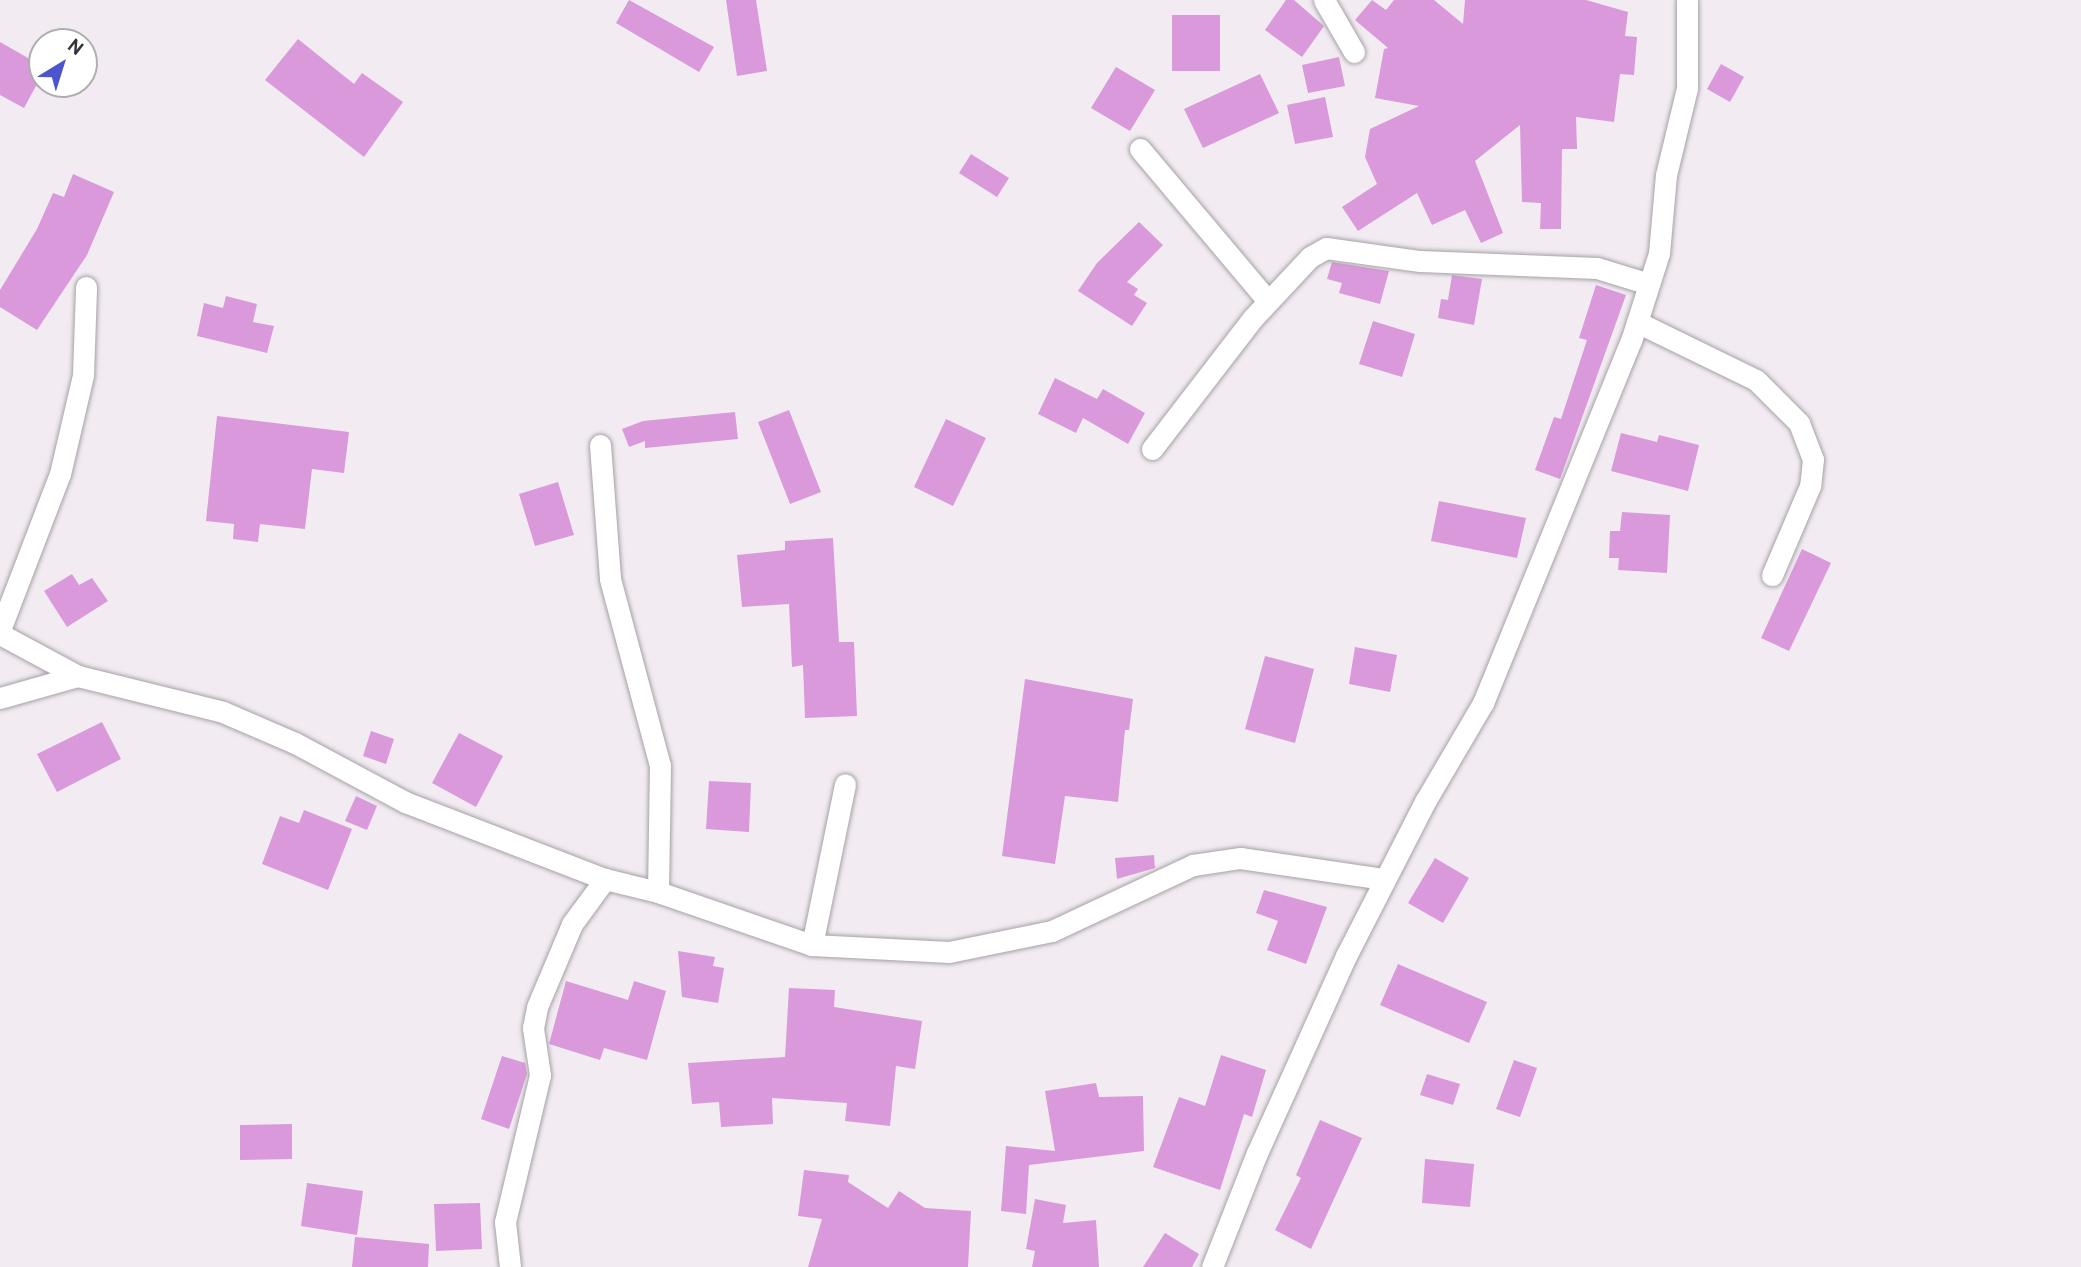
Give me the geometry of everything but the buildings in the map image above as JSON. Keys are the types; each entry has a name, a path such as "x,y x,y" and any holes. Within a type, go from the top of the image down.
{"street":[{"path":"1324,0 1354,52"},
{"path":"1212,1267 1257,1153 1384,879 1483,704 1637,322 1659,253 1666,175 1687,88 1687,0"},
{"path":"1140,149 1268,301"},
{"path":"1152,449 1268,301 1310,257 1326,248 1420,261 1597,268 1649,284"},
{"path":"86,287 83,375 60,474 0,632 78,676 223,712 295,743 405,802 605,879 658,892 812,945 962,950 1052,931 1193,865 1240,858 1384,879"},
{"path":"1637,322 1756,380 1799,423 1813,459 1810,486 1772,575"},
{"path":"600,445 610,579 660,765 658,892"},
{"path":"0,698 78,676"},
{"path":"812,945 845,783"},
{"path":"510,1267 505,1222 540,1074 533,1028 537,1007 572,924 605,879"}]}
